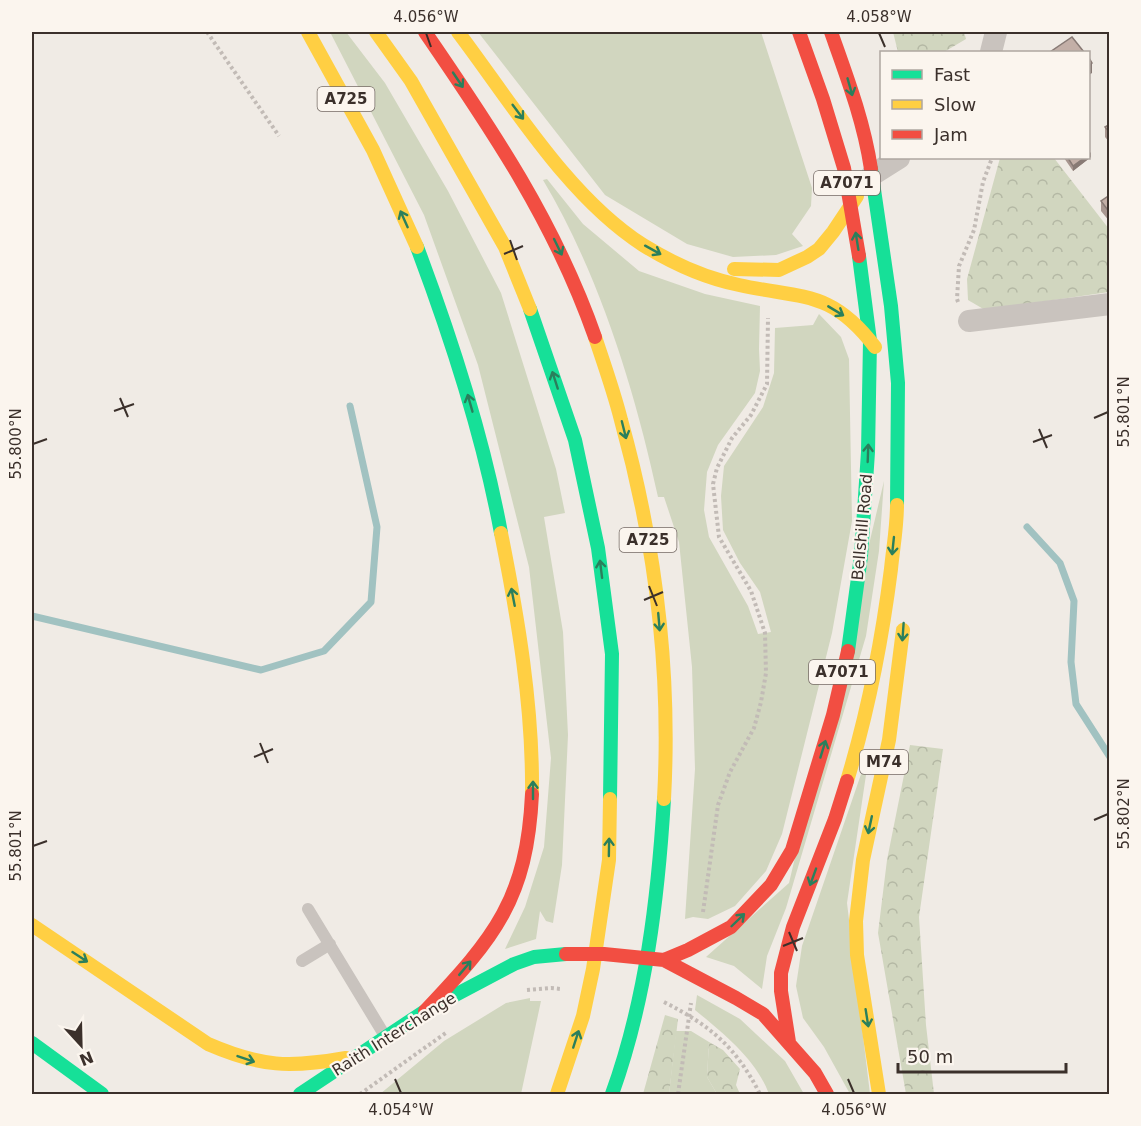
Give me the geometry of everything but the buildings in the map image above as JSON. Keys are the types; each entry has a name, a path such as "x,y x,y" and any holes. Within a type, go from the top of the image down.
{"highway":[{"name":"A725","path":"309,32 381,167 427,272 457,357 474,416 501,535 523,660 533,785 530,838 524,864 513,898 503,918 462,972 425,1011"},
{"name":"A725","path":"376,32 416,90 505,247 540,334 575,440 598,548 612,654 609,860 593,969 580,1024 557,1095"},
{"name":"A725","path":"425,32 522,177 560,251 586,313 618,408 638,487 657,602 662,663 665,785 655,907 635,1019 612,1095"},
{"path":"458,32 568,178 611,222 642,244 675,262 729,283 816,299 850,319 870,340 898,383"},
{"name":"Bellshill Road","path":"664,960 731,927 771,885 792,850 833,715 850,641 861,556 868,452 870,340 865,293 844,168 799,32"},
{"name":"Bellshill Road","path":"789,1042 781,991 781,973 793,927 845,787 872,686 887,599 897,514 898,383 891,306 868,148 831,32"},
{"name":"A7071","path":"700,272 729,269 779,270 807,257 819,249 833,232 872,175"},
{"path":"898,428 908,509 907,552"},
{"name":"M74","path":"879,1095 857,955 856,921 862,860 889,740 904,616"},
{"path":"32,925 208,1044 231,1054 272,1066 314,1065 357,1056"},
{"name":"Raith Interchange","path":"300,1095 425,1011 514,964 534,957 573,953 664,960 686,970 763,1014 815,1073 827,1095"},
{"path":"32,1043 102,1095"}],"street":[{"path":"992,51 996,32"},
{"path":"872,175 897,159"},
{"path":"969,321 1110,304"}],"lane":[{"path":"308,909 386,1037"},
{"path":"302,961 330,944"}],"path":[{"path":"207,32 279,136"},
{"path":"969,321 957,299 959,266 974,230 983,182 992,159"},
{"path":"702,921 718,805 729,772 754,728 766,673 765,633 751,591 719,537 712,484 732,438 751,415 767,384 768,315 778,315"},
{"path":"521,991 531,990"},
{"path":"678,1095 691,1002"},
{"path":"680,1010 709,1028 732,1050 749,1073 760,1095"},
{"path":"360,1095 456,1026"}],"green space":[{"path":"330,32 346,32 385,83 448,191 501,293 556,469 565,513 544,517 563,632 568,735 562,865 553,923 546,921 540,911 536,939 505,949 525,907 544,847 551,758 529,567 478,365 424,215"},
{"path":"478,32 761,32 812,188 811,206 792,234 803,246 776,255 733,257 687,244 605,195"},
{"path":"893,32 964,32 966,39 946,51 898,51"},
{"path":"1000,159 1055,159 1109,229 1109,292 985,310 968,300 967,279"},
{"path":"547,179 583,224 639,271 705,294 760,306 760,371 755,393 718,445 707,472 704,510 709,537 748,606 758,634 771,632 760,592 740,563 723,530 721,496 724,466 763,407 774,373 775,328 813,325 819,314 841,337 849,359 852,521 832,633 782,834 766,871 735,906 708,919 693,917 685,919 695,769 692,667 679,542 664,497 658,497 638,416 613,334 581,254 543,180"},
{"path":"884,481 879,551 866,636 786,908 767,956 762,989 734,966 706,957 789,883"},
{"path":"910,745 943,749 919,917 926,1025 934,1094 906,1094 878,933 887,860"},
{"path":"870,748 847,903 870,1094 850,1094 824,1047 803,1018 796,986 802,946"},
{"path":"697,995 740,1019 785,1061 804,1094 769,1094 756,1069 747,1058 727,1037 695,1010"},
{"path":"530,998 530,1001 541,1001 521,1094 380,1094 444,1041 506,1003"},
{"path":"665,1015 678,1019 669,1094 643,1094"},
{"path":"676,1031 691,1031 709,1042 707,1077 717,1094 669,1094"},
{"path":"709,1042 723,1050 740,1069 736,1085 740,1094 717,1094 707,1077"}],"waterway":[{"path":"32,616 261,670 324,651 371,602 377,527 350,406"},
{"path":"1027,527 1060,563 1074,601 1071,662 1076,704 1110,757"}],"traffic: fast":[{"path":"871,169 891,306 898,383 897,505"},
{"path":"417,247 476,424 501,533"},
{"path":"848,651 861,556 868,452 870,341 859,256"},
{"path":"530,309 575,440 598,548 612,654 610,799"},
{"path":"612,1094 634,1022 642,985 654,911 664,799"},
{"path":"300,1094 425,1011 514,964 534,957 566,954"},
{"path":"32,1043 102,1094"}],"traffic: slow":[{"path":"308,32 373,150 417,247"},
{"path":"376,32 411,81 505,247 530,309"},
{"path":"458,32 542,147 565,175 616,225 654,252 701,274 739,285 798,295 829,306 859,328 875,347"},
{"path":"734,269 779,270 807,257 819,249 833,232 857,196"},
{"path":"595,337 633,466 651,560 658,608 665,703 664,799"},
{"path":"847,781 879,649 891,569 897,505"},
{"path":"501,533 527,695 532,794"},
{"path":"879,1094 857,955 856,921 863,860 889,740 903,630"},
{"path":"557,1094 583,1016 593,969 609,860 610,799"},
{"path":"32,925 208,1044 244,1057 276,1063 308,1063 346,1058"}],"traffic: jam":[{"path":"425,32 475,105 542,217 579,295 595,337"},
{"path":"799,32 844,168 859,256"},
{"path":"831,32 859,117 871,169"},
{"path":"664,960 731,927 771,885 792,850 833,715 848,651"},
{"path":"789,1042 781,991 781,973 793,927 835,819 847,781"},
{"path":"425,1011 471,961 503,914 523,862 532,794"},
{"path":"566,954 604,954 664,960 736,998 763,1014 815,1073 827,1094"}]}
